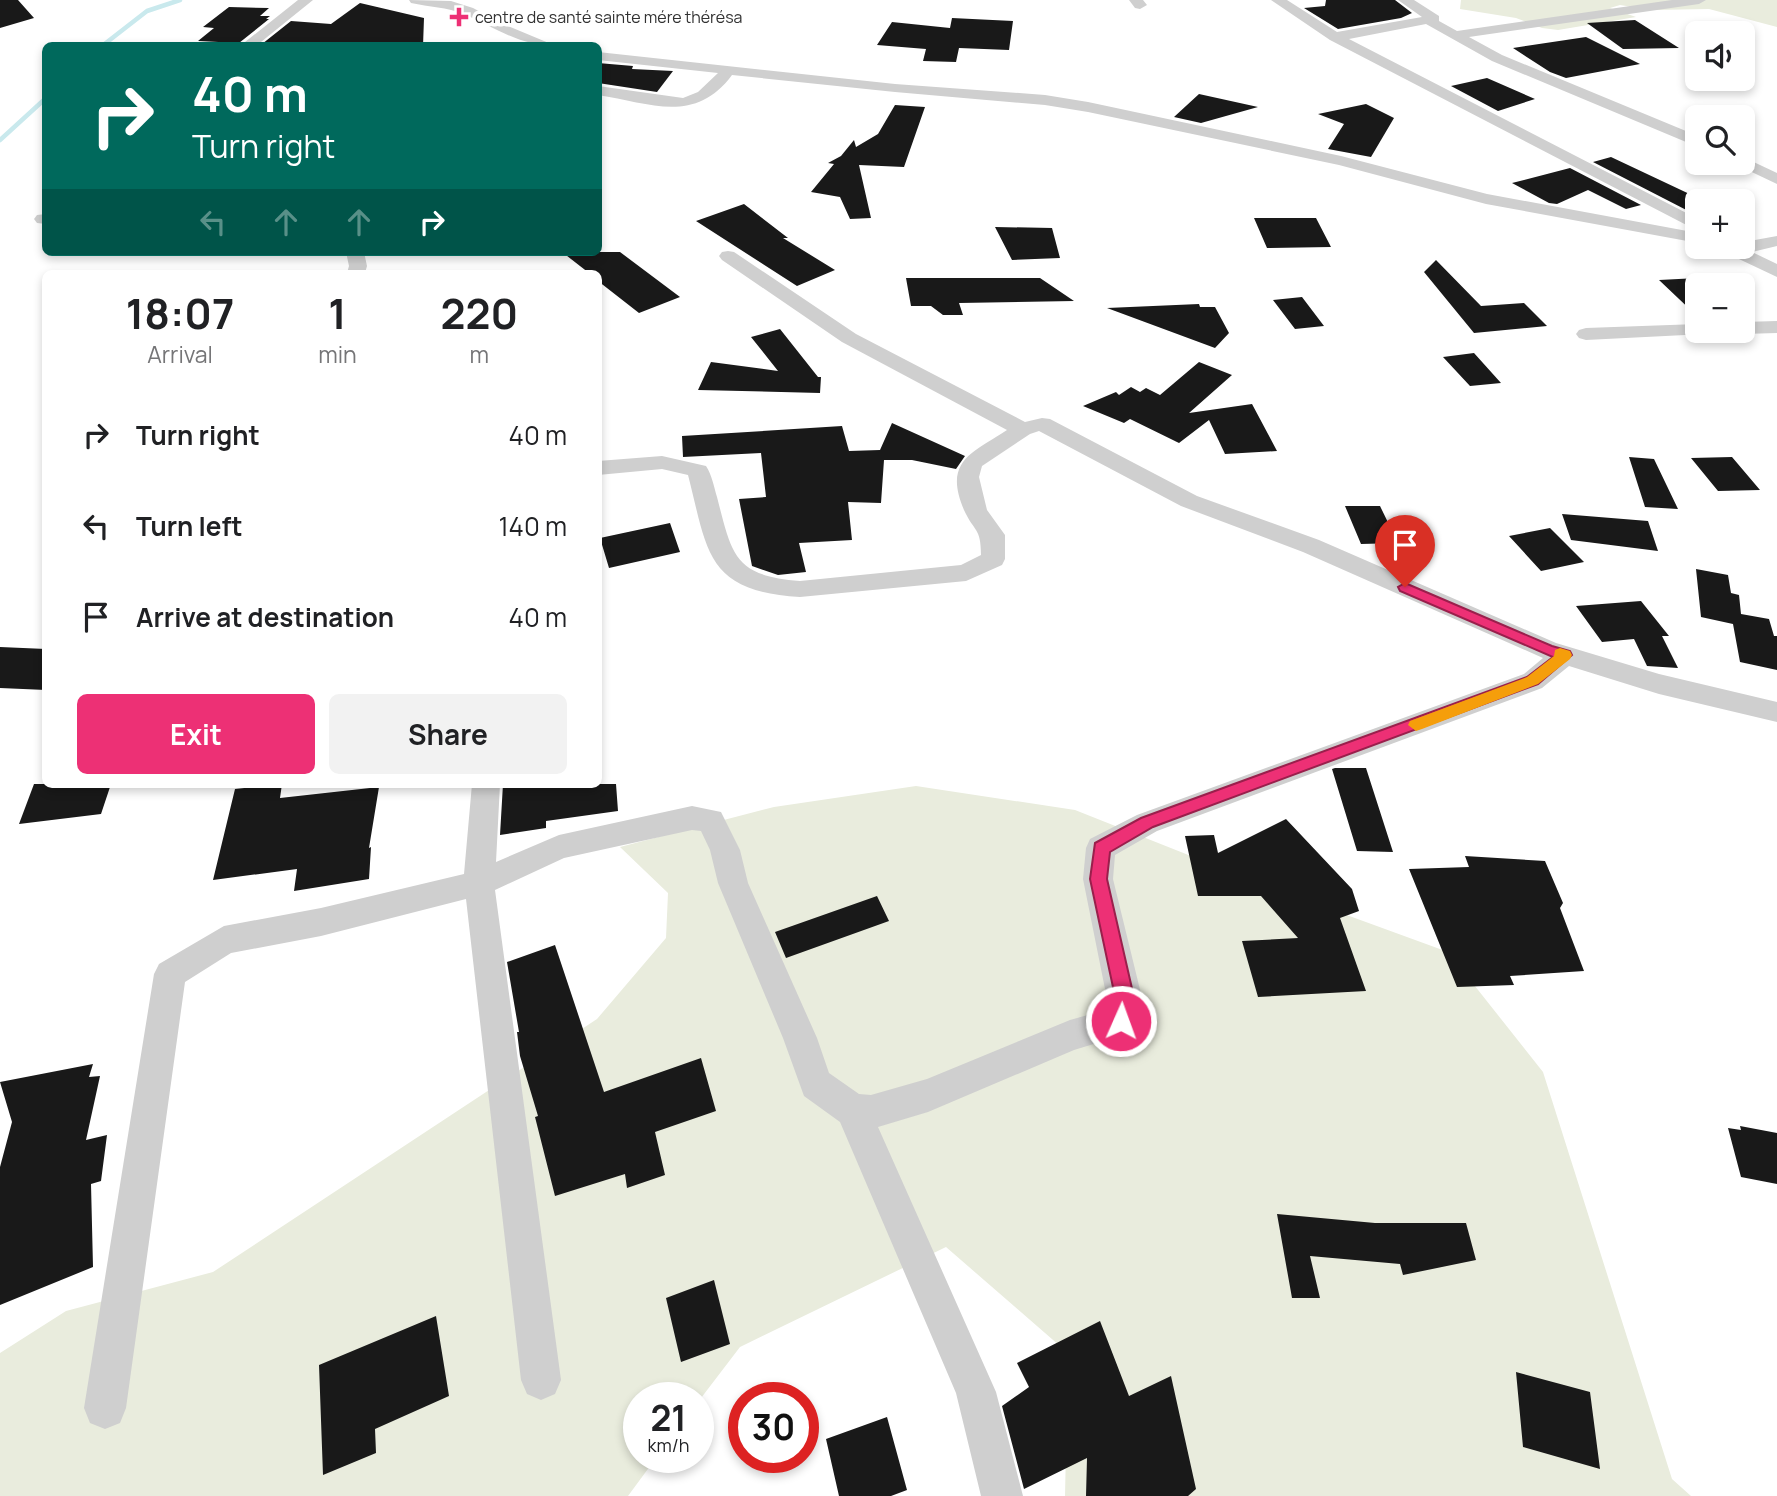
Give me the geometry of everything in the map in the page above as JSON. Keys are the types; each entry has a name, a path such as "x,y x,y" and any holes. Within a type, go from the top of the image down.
{"street":[{"path":"252,42 306,0"},
{"path":"416,0 446,4 468,11 498,27 538,42"},
{"path":"1278,0 1335,37 1685,219"},
{"path":"1405,0 1434,19 1430,21"},
{"path":"1455,35 1699,0"},
{"path":"1335,37 1342,33 1430,21 1497,58 1685,137"},
{"path":"602,55 895,88 1045,100 1354,164 1486,199 1685,236"},
{"path":"602,91 659,101 691,101 717,85 729,68"},
{"path":"1755,163 1777,160"},
{"path":"1755,169 1777,179"},
{"path":"1755,245 1777,241"},
{"path":"728,256 849,338 1022,429"},
{"path":"1754,259 1777,271"},
{"path":"1755,328 1777,327"},
{"path":"1586,334 1685,330"},
{"path":"602,468 645,463 686,465 698,471 720,554 743,576 772,587 800,589 897,581 966,573 993,559 993,535 976,510 968,477 972,463 1022,429 1042,424 1189,501 1311,546 1547,650 1659,684 1777,712"},
{"path":"853,1110 872,1112 928,1095 1070,1036 1121,1021 1127,1006 1098,879 1101,848 1147,823 1533,681 1565,655"},
{"path":"486,788 479,883 541,1380"},
{"path":"105,1408 170,974 224,940 321,922 479,883 559,848 692,818 711,820 725,850 733,883 817,1083 853,1110 976,1392 1002,1496"}],"shaded area":[{"path":"1461,0 1777,0 1777,27 1709,9 1652,10 1620,5 1610,8 1636,17 1558,30 1542,28 1516,18 1460,9"},
{"path":"916,786 1075,810 1259,883 1448,952 1543,1072 1672,1479 1691,1496 1065,1496 1068,1353 946,1247 740,1347 713,1382 623,1382 623,1473 645,1473 628,1496 0,1496 0,1353 66,1311 213,1272 597,1019 666,938 668,893 620,847 774,807"}],"building":[{"path":"0,0 18,0 34,18 0,28"},
{"path":"1326,0 1395,0 1412,13 1401,18 1338,29 1304,8 1325,6"},
{"path":"360,3 424,18 423,42 265,42 291,21 331,24"},
{"path":"229,7 269,8 260,16 270,16 266,19 269,19 240,42 198,41 214,28 203,27"},
{"path":"952,18 1013,21 1009,50 959,48 956,62 923,61 926,49 877,45 892,22 950,28"},
{"path":"1635,20 1679,48 1623,49 1587,23"},
{"path":"1586,37 1640,64 1566,78 1550,72 1513,48"},
{"path":"602,63 633,66 632,69 673,71 657,92 602,84"},
{"path":"1487,78 1535,99 1498,111 1451,86"},
{"path":"1199,94 1258,107 1201,123 1174,117"},
{"path":"1366,104 1394,118 1371,157 1328,149 1344,124 1318,114"},
{"path":"895,105 925,107 904,167 859,165 871,218 850,219 840,197 811,192 834,164 828,163 841,156 854,140 856,147 878,134"},
{"path":"1611,157 1685,192 1685,209 1593,162"},
{"path":"1570,168 1641,205 1626,209 1588,190 1557,204 1549,203 1512,183"},
{"path":"744,204 788,238 783,238 835,270 797,286 696,221"},
{"path":"1254,218 1316,218 1331,247 1267,248"},
{"path":"995,227 1052,228 1060,258 1012,260"},
{"path":"602,252 620,252 680,297 639,313 602,284 602,270 585,270 567,256 602,256"},
{"path":"1436,260 1481,306 1524,303 1547,326 1474,333 1424,272"},
{"path":"906,278 1040,278 1074,301 959,303 963,315 943,315 931,306 911,306"},
{"path":"1685,279 1685,305 1659,280"},
{"path":"1302,297 1324,326 1295,329 1273,300"},
{"path":"1199,304 1200,307 1215,307 1229,333 1215,348 1107,308"},
{"path":"780,329 818,377 821,377 820,393 698,390 711,362 778,371 751,337"},
{"path":"1474,353 1501,383 1470,386 1443,357"},
{"path":"1199,362 1232,375 1189,413 1252,404 1277,451 1225,454 1209,420 1179,443 1130,419 1124,423 1083,406 1116,392 1119,395 1131,387 1140,392 1146,388 1160,395"},
{"path":"892,423 965,456 956,469 912,460 884,460 881,503 848,502 852,540 799,543 806,572 778,575 752,566 739,499 766,497 761,453 683,457 682,436 842,426 849,451 880,450"},
{"path":"1629,457 1654,459 1678,509 1645,507"},
{"path":"1732,457 1760,490 1718,491 1691,458"},
{"path":"1345,506 1380,506 1398,543 1361,544"},
{"path":"1562,514 1648,521 1658,551 1571,540"},
{"path":"670,523 680,552 609,568 602,538"},
{"path":"1550,528 1584,562 1541,571 1509,536"},
{"path":"1696,569 1728,575 1731,593 1739,595 1741,614 1769,619 1774,636 1777,636 1777,670 1740,662 1733,624 1701,617"},
{"path":"1641,601 1669,636 1662,636 1678,668 1647,666 1634,639 1602,642 1576,606"},
{"path":"0,647 42,649 42,690 0,688"},
{"path":"1366,768 1393,852 1357,851 1332,769"},
{"path":"34,784 42,784 42,788 110,788 101,814 19,824"},
{"path":"602,784 616,784 618,811 546,821 546,828 500,835 503,788 602,788"},
{"path":"281,788 280,798 379,788 369,848 371,847 369,879 294,891 297,869 213,880 235,789"},
{"path":"1286,819 1352,889 1359,911 1340,918 1366,991 1258,997 1242,941 1298,938 1261,896 1198,896 1185,836 1214,835 1218,853"},
{"path":"1465,856 1545,861 1563,903 1560,908 1584,971 1510,976 1514,985 1457,987 1409,869 1469,867"},
{"path":"877,896 889,921 786,958 775,932"},
{"path":"555,945 604,1092 701,1058 716,1111 655,1132 665,1175 627,1188 625,1174 555,1196 535,1117 538,1116 520,1056 519,1032 507,962"},
{"path":"93,1064 89,1077 100,1076 86,1140 107,1135 101,1181 91,1184 93,1267 0,1305 0,1167 12,1122 0,1082"},
{"path":"1740,1126 1777,1133 1777,1184 1741,1177 1728,1128 1741,1130"},
{"path":"1277,1214 1375,1223 1466,1223 1476,1260 1403,1275 1400,1264 1310,1256 1320,1298 1292,1298"},
{"path":"714,1280 730,1344 681,1362 666,1298"},
{"path":"436,1316 449,1396 375,1429 376,1453 323,1475 319,1365"},
{"path":"1100,1321 1129,1396 1171,1376 1196,1489 1188,1496 1086,1496 1087,1458 1024,1489 1002,1406 1029,1387 1017,1363"},
{"path":"1516,1372 1590,1392 1600,1469 1523,1447"},
{"path":"887,1417 907,1490 891,1496 839,1496 826,1439"}],"waterway":[{"path":"107,42 147,11 180,0"},
{"path":"0,140 42,102"}],"slow traffic":[{"path":"1416,725 1533,681 1565,655 1560,654"}],"place":[{"name":"centre de santé sainte mére thérésa","path":"459,17"}],"route":[{"path":"1121,1021 1127,1006 1098,879 1101,848 1147,823 1533,681 1565,655 1547,650 1405,587"}]}
